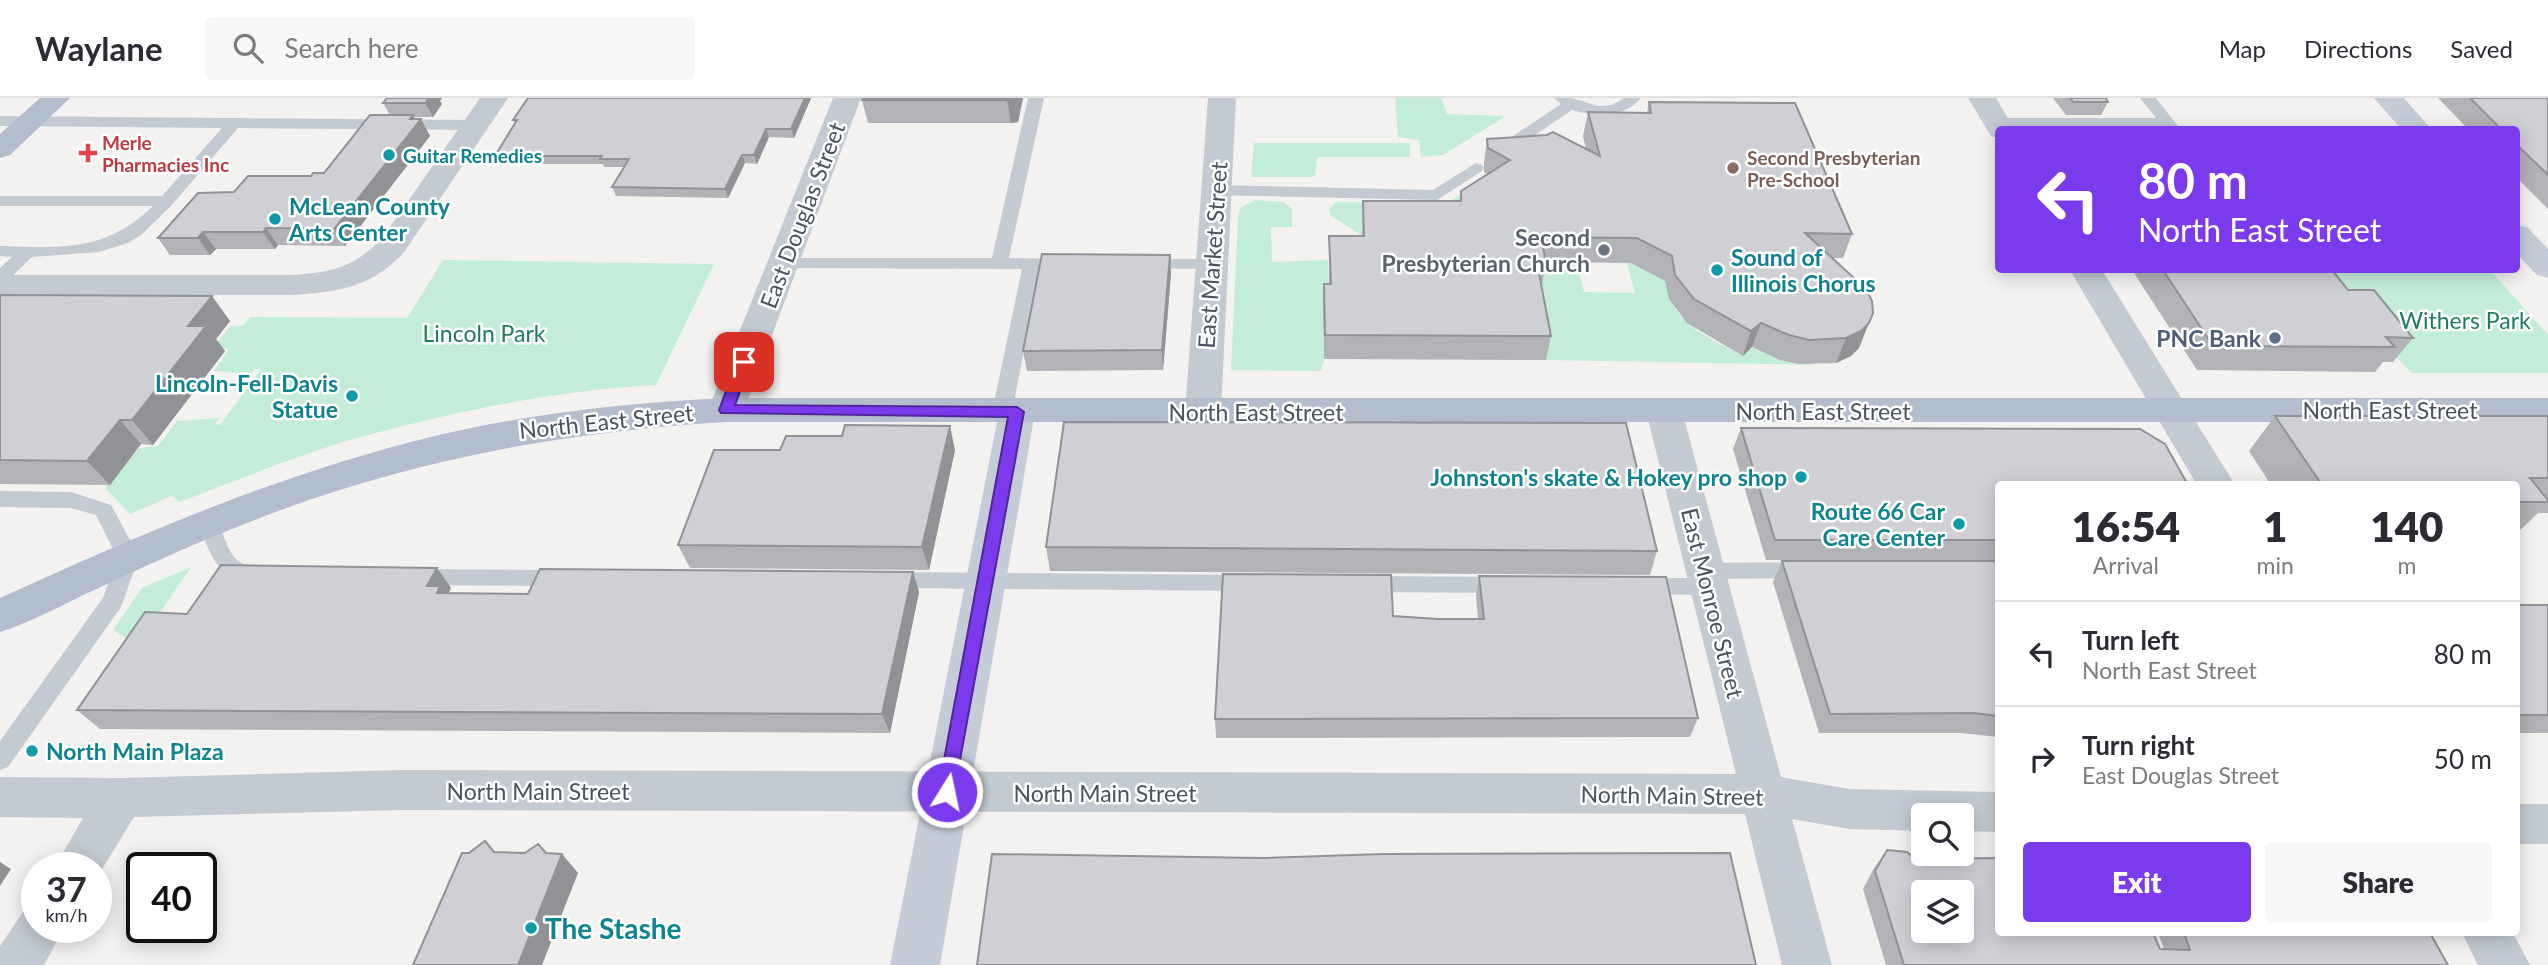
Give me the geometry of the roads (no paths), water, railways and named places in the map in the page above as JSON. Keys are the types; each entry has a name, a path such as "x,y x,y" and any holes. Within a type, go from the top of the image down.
{"main road":[{"path":"0,149 56,98"},
{"name":"North East Street","path":"0,616 209,523 344,474 464,441 603,418 726,410 2548,410"}],"street":[{"path":"0,285 292,285 346,279 369,269 388,251 494,98"},
{"name":"East Douglas Street","path":"726,410 847,98"},
{"name":"East Market Street","path":"1203,412 1222,98"},
{"path":"1982,98 1999,126"},
{"path":"2388,98 2414,126"},
{"path":"2520,238 2548,268"},
{"path":"2087,273 2214,481"},
{"name":"East Monroe Street","path":"1664,411 1807,965"},
{"path":"915,965 986,581 1010,412"},
{"name":"North Main Street","path":"0,797 121,797 402,790 1763,794 1849,809 1995,812"},
{"path":"87,852 121,797"},
{"path":"2520,824 2548,824"},
{"path":"2488,936 2505,965"},
{"path":"16,965 30,943"}],"lane":[{"path":"999,264 1035,98"},
{"path":"1501,151 1567,101 1589,110 1615,110 1625,106 1633,98"},
{"path":"2148,98 2171,126"},
{"path":"0,121 475,125"},
{"path":"0,251 82,251 124,238 149,219 234,123"},
{"path":"1999,126 2171,126"},
{"path":"1216,190 1437,194 1476,168"},
{"path":"0,201 165,201"},
{"path":"0,278 27,252"},
{"path":"783,263 1082,264"},
{"path":"1010,412 1032,264"},
{"path":"1122,264 1212,264"},
{"path":"0,499 71,499 104,510 128,557 113,601 0,760"},
{"path":"209,523 223,562 234,571 250,576 278,576"},
{"path":"1618,586 1822,570"},
{"path":"390,577 583,578"},
{"path":"868,580 1274,583"},
{"path":"1343,584 1522,585"}],"place":[{"name":"Merle Pharmacies Inc","path":"88,153"},
{"name":"Guitar Remedies","path":"389,155"},
{"name":"Second Presbyterian Pre-School","path":"1733,168"},
{"name":"McLean County Arts Center","path":"275,219"},
{"name":"Second Presbyterian Church","path":"1604,250"},
{"name":"Sound of Illinois Chorus","path":"1717,270"},
{"name":"PNC Bank","path":"2275,338"},
{"name":"Lincoln-Fell-Davis Statue","path":"352,396"},
{"name":"Johnston's skate & Hokey pro shop","path":"1801,477"},
{"name":"Route 66 Car Care Center","path":"1959,524"},
{"name":"North Main Plaza","path":"32,751"},
{"name":"The Stashe","path":"531,928"}],"park label":[{"name":"Withers Park","path":"2465,320"},
{"name":"Lincoln Park","path":"484,333"}]}
